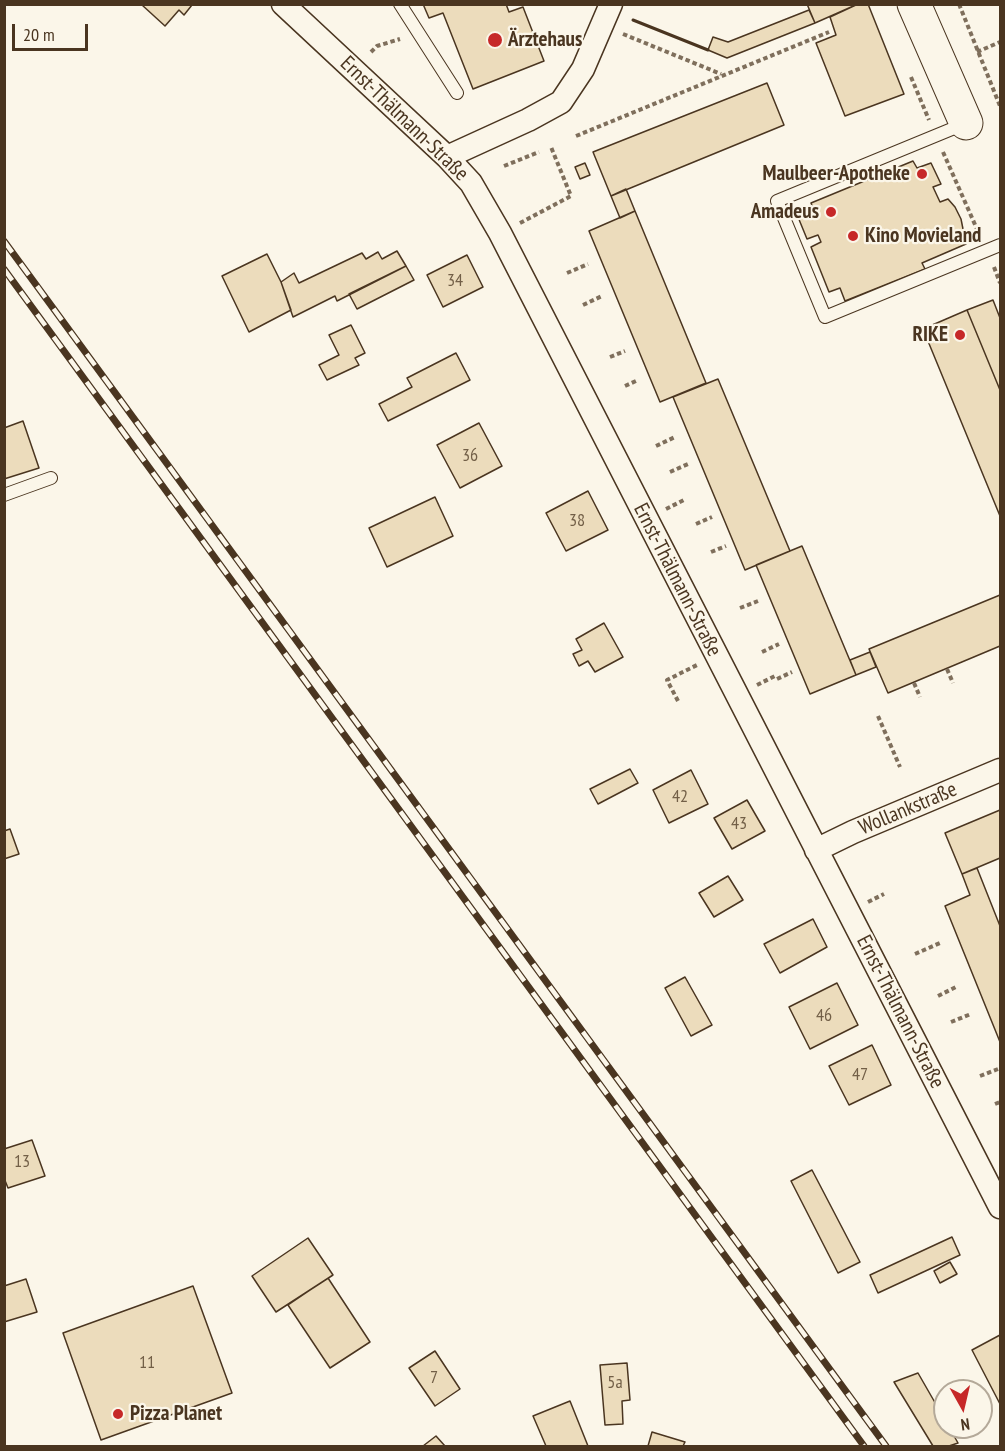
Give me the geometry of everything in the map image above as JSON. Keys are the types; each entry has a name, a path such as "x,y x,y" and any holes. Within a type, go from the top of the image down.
{"main road":[{"path":"914,4 966,123"}],"street":[{"name":"Ernst-Thälmann-Straße","path":"283,4 447,157 471,183 500,233 1000,1207"},
{"path":"447,157 528,120 561,102 583,69 611,4"},
{"name":"Wollankstraße","path":"816,850 1000,770"}],"lane":[{"path":"399,4 457,93"},
{"path":"966,123 777,201 825,317 1000,245"},
{"path":"4,495 51,477"}],"path":[{"path":"958,4 977,52 998,95 1000,106"},
{"path":"576,136 829,32"},
{"path":"619,33 722,75"},
{"path":"371,52 377,46 398,40"},
{"path":"977,52 1000,42"},
{"path":"500,233 571,196 551,147"},
{"path":"504,166 539,152"},
{"path":"567,273 588,264"},
{"path":"583,304 602,296"},
{"path":"610,357 625,351"},
{"path":"625,386 638,380"},
{"path":"657,446 675,437"},
{"path":"670,472 688,464"},
{"path":"696,524 712,517"},
{"path":"711,552 726,546"},
{"path":"740,608 758,601"},
{"path":"762,652 779,644"},
{"path":"678,701 667,680 700,663"},
{"path":"947,669 953,683"},
{"path":"777,679 792,672"},
{"path":"914,683 920,697"},
{"path":"878,716 900,767"},
{"path":"915,954 940,943"},
{"path":"938,996 958,986"},
{"path":"951,1022 970,1014"},
{"path":"980,1076 998,1069"}],"building":[{"name":"Ärztehaus","path":"423,4 506,4 509,12 523,7 544,61 473,89 443,13 429,18"},
{"path":"807,4 858,4 815,23"},
{"path":"858,4 868,4 904,94 845,116 816,43 836,35 830,17"},
{"path":"142,5 192,5 184,15 179,10 165,26"},
{"path":"809,10 815,23 727,58 708,50 713,37 728,42"},
{"path":"767,83 784,125 611,196 593,152"},
{"path":"913,161 917,168 931,163 941,184 933,187 940,202 948,199 955,207 961,219 966,244 922,263 925,269 845,301 840,288 829,292 811,247 821,242 818,235 807,239 798,217 814,211 811,203"},
{"path":"585,163 590,175 580,179 575,167"},
{"path":"626,189 635,211 620,218 611,196"},
{"path":"635,211 706,383 660,402 589,231"},
{"path":"397,251 406,266 337,301 335,296 293,317 281,282 294,273 299,283 362,253 366,259 378,252 382,259"},
{"path":"267,254 281,282 291,310 249,332 222,276"},
{"path":"467,255 483,287 443,307 427,275"},
{"path":"406,266 414,280 357,309 349,294"},
{"path":"993,300 1000,318 1000,390 967,310"},
{"path":"967,310 1000,390 1000,516 923,329"},
{"path":"351,325 365,353 355,358 359,365 327,380 319,365 339,355 329,335"},
{"path":"456,353 470,380 388,421 379,404 412,387 407,378"},
{"path":"718,379 790,551 745,570 673,397"},
{"path":"23,421 39,468 4,479 4,428"},
{"path":"479,423 502,466 460,488 437,445"},
{"path":"588,491 608,530 566,551 546,513"},
{"path":"435,497 453,536 387,567 369,528"},
{"path":"802,546 856,675 810,694 756,565"},
{"path":"1000,595 1000,646 888,693 869,649"},
{"path":"604,623 623,657 595,672 588,661 579,666 573,654 582,650 576,639"},
{"path":"870,652 876,667 856,675 850,660"},
{"path":"630,769 638,783 598,804 590,789"},
{"path":"691,770 708,804 669,823 653,790"},
{"path":"747,800 765,831 732,849 714,818"},
{"path":"1000,810 1000,858 962,874 945,833"},
{"path":"10,829 19,854 4,859 4,831"},
{"path":"977,868 1000,926 1000,1042 945,906 970,895 962,874"},
{"path":"728,876 743,900 714,917 699,893"},
{"path":"813,919 827,947 780,973 764,944"},
{"path":"685,977 712,1025 691,1036 665,988"},
{"path":"837,983 858,1025 810,1049 789,1007"},
{"path":"872,1045 891,1085 849,1105 829,1066"},
{"path":"32,1140 45,1176 8,1188 4,1178 4,1149"},
{"path":"812,1170 860,1262 838,1273 791,1181"},
{"path":"952,1237 960,1255 878,1293 870,1275"},
{"path":"308,1238 333,1275 276,1312 252,1276"},
{"path":"950,1262 957,1274 940,1283 934,1271"},
{"path":"328,1278 370,1342 330,1368 288,1305"},
{"path":"26,1279 37,1312 4,1322 4,1286"},
{"path":"193,1286 232,1393 101,1440 63,1333"},
{"path":"1000,1335 1000,1404 993,1390 993,1379 987,1379 972,1350"},
{"path":"435,1351 460,1389 435,1406 409,1368"},
{"path":"627,1363 630,1400 622,1401 623,1424 605,1425 600,1365"},
{"path":"918,1373 933,1399 933,1439 956,1439 958,1443 949,1446 933,1446 894,1382"},
{"path":"570,1401 588,1446 546,1446 533,1416"},
{"path":"652,1432 685,1442 683,1446 648,1446"},
{"path":"436,1436 445,1446 423,1446"}],"railway":[{"path":"4,241 886,1446"},
{"path":"4,269 864,1446"}],"wall":[{"path":"633,20 708,50"}],"place":[{"name":"Ärztehaus","path":"495,40"},
{"name":"Maulbeer-Apotheke","path":"922,174"},
{"name":"Amadeus","path":"831,212"},
{"name":"Kino Movieland","path":"853,236"},
{"name":"RIKE","path":"960,335"},
{"name":"Pizza Planet","path":"118,1414"}]}
